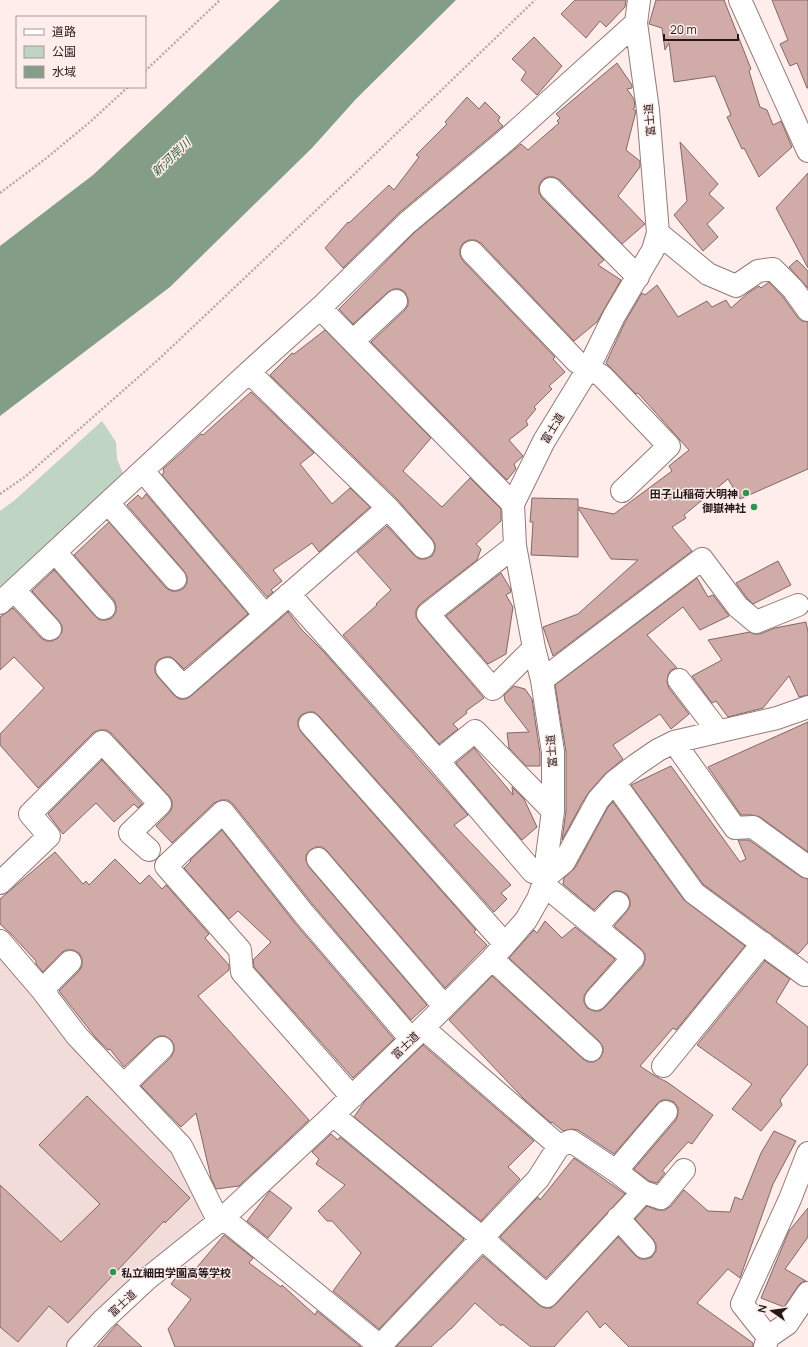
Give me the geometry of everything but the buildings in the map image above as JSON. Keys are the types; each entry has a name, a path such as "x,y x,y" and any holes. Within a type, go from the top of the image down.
{"street":[{"name":"富士道","path":"78,1347 103,1320 147,1279 223,1218 417,1034 499,952 526,920 545,881 553,811 553,752 542,680 534,648 515,546 513,504 544,441 588,370 614,316 654,250 658,233 648,110 636,23 636,13 639,0"},
{"path":"740,0 808,151"},
{"path":"50,629 7,596 320,308 407,223 505,141 636,23"},
{"path":"551,189 638,277"},
{"path":"658,233 708,274 736,286 758,271 773,269 793,289 808,310"},
{"path":"472,252 577,362 588,370 602,376 669,446 622,491"},
{"path":"352,341 396,301"},
{"path":"320,308 513,504"},
{"path":"249,372 388,508 423,547"},
{"path":"143,471 265,615"},
{"path":"108,503 175,579"},
{"path":"166,668 183,687 388,508"},
{"path":"515,546 428,614 493,689 534,648"},
{"path":"55,552 104,608"},
{"path":"542,680 702,559 738,607 756,622 798,605"},
{"path":"289,594 438,761 533,872 633,958 596,998"},
{"path":"679,680 718,731"},
{"path":"545,881 564,862 598,800 614,782 636,764 674,742 777,718 808,707"},
{"path":"310,724 499,952 590,1050"},
{"path":"438,761 475,731 553,811"},
{"path":"0,883 49,836 30,814 102,742 160,804 130,833 149,850"},
{"path":"674,742 735,828 753,827 808,867"},
{"path":"614,782 694,893 805,975"},
{"path":"352,1097 242,972 240,950 166,866 224,812 304,914 417,1034 559,1146"},
{"path":"318,859 444,1006"},
{"path":"596,927 618,903"},
{"path":"0,941 42,990 77,1036 181,1146 214,1212 381,1347 538,1179 559,1146 571,1141 616,1171 643,1192 661,1198 684,1170"},
{"path":"663,1066 763,943"},
{"path":"42,990 70,962"},
{"path":"124,1085 162,1048"},
{"path":"616,1171 666,1112"},
{"path":"333,1115 482,1238 547,1296 643,1192"},
{"path":"808,1153 790,1199 742,1304 766,1342 787,1324 808,1293"},
{"path":"618,1218 644,1246"}],"path":[{"path":"146,70 220,0"},
{"path":"0,494 26,476 159,359 535,0"},
{"path":"0,193 44,160 90,122 127,88"}],"shaded area":[{"path":"0,957 70,1043 170,1148 191,1181 206,1222 68,1347 0,1347"}],"green space":[{"path":"102,421 116,442 117,459 125,478 0,588 0,511 15,500"}],"water":[{"name":"新河岸川","path":"280,0 456,0 356,99 312,148 170,287 0,416 0,246 93,175"}],"place":[{"name":"田子山稲荷大明神","path":"746,493"},
{"name":"御嶽神社","path":"754,507"},
{"name":"私立細田学園高等学校","path":"113,1272"}]}
